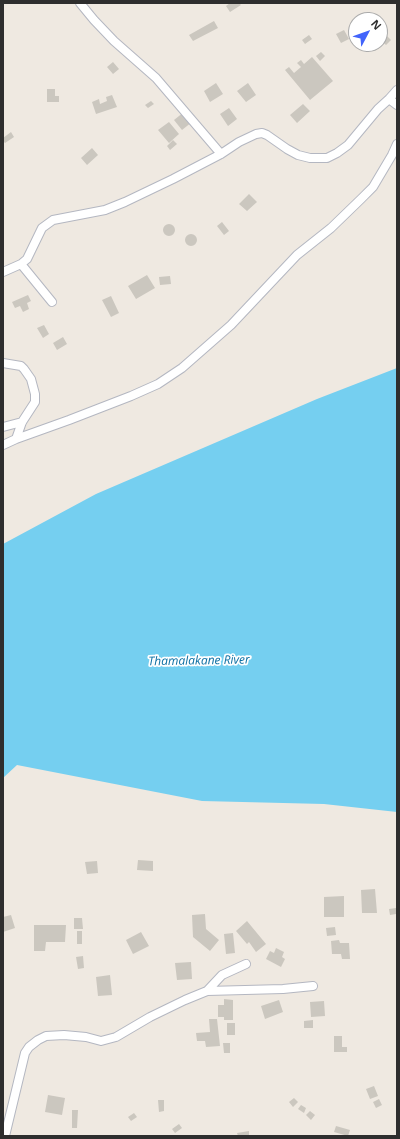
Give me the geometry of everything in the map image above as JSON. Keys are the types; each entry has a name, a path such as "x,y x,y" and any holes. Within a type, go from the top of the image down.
{"street":[{"path":"80,3 114,41 156,78 221,154"},
{"path":"3,272 21,264 27,259 42,228 53,220 105,210 221,154 239,142 256,134 262,133 267,135 298,155 310,158 327,158 338,154 348,145 378,109 397,90"},
{"path":"389,99 397,105"},
{"path":"3,445 131,396 158,384 182,368 231,325 297,255 331,228 373,187 397,144"},
{"path":"21,264 52,302"},
{"path":"3,363 21,366 27,372 35,394 35,402 22,422 16,439"},
{"path":"3,427 22,422"},
{"path":"208,991 222,975 246,964"},
{"path":"5,1136 25,1054 29,1046 46,1036 64,1035 86,1037 101,1041 116,1037 150,1017 208,991 283,989 312,986"}],"water":[{"name":"Thamalakane River","path":"397,368 397,812 324,804 202,801 17,765 3,778 3,544 96,494 317,399"}],"building":[{"path":"230,3 239,3 241,5 230,12 226,6"},
{"path":"214,21 218,28 193,41 189,35"},
{"path":"344,30 348,40 341,43 336,34"},
{"path":"309,35 312,39 305,44 302,40"},
{"path":"321,52 325,56 320,61 316,56"},
{"path":"312,57 333,81 310,100 285,70 289,67 294,73 301,67 297,63 301,60 304,64"},
{"path":"113,62 119,69 113,74 107,67"},
{"path":"216,83 223,94 210,102 204,91"},
{"path":"248,83 256,95 246,102 237,91"},
{"path":"47,89 55,89 55,96 59,96 59,102 47,102"},
{"path":"112,95 117,107 96,114 92,102 99,99 100,104 107,101 106,97"},
{"path":"151,101 154,104 148,108 145,105"},
{"path":"303,104 310,111 297,123 290,115"},
{"path":"229,108 237,119 228,126 220,114"},
{"path":"184,112 192,122 182,130 174,120"},
{"path":"169,122 179,134 169,143 158,130"},
{"path":"11,132 14,137 3,143 3,138"},
{"path":"173,140 177,144 170,150 167,146"},
{"path":"92,148 98,155 87,165 81,158"},
{"path":"249,194 257,202 247,211 239,204"},
{"path":"222,222 229,231 224,235 217,226"},
{"path":"167,224 171,224 175,230 171,236 167,236 163,232 163,228"},
{"path":"189,234 193,234 197,240 193,246 189,246 185,242 185,238"},
{"path":"147,275 155,288 136,299 128,286"},
{"path":"170,276 171,284 160,285 159,277"},
{"path":"28,295 31,301 27,303 29,309 23,312 20,306 15,308 12,302"},
{"path":"111,296 119,313 111,317 102,300"},
{"path":"44,325 49,334 43,338 37,328"},
{"path":"63,337 67,344 57,350 53,343"},
{"path":"138,860 153,861 153,871 137,870"},
{"path":"97,861 98,873 87,874 85,862"},
{"path":"375,889 377,913 362,913 361,890"},
{"path":"344,896 344,917 324,917 324,897"},
{"path":"396,908 396,914 390,915 389,909"},
{"path":"205,914 206,929 219,940 210,951 193,937 192,915"},
{"path":"11,915 15,928 3,932 3,917"},
{"path":"74,918 82,918 83,929 74,929"},
{"path":"247,921 266,944 256,952 249,942 247,944 236,931"},
{"path":"34,925 66,925 65,942 46,942 45,951 34,951"},
{"path":"335,927 336,935 327,936 326,928"},
{"path":"77,931 82,931 82,944 77,944"},
{"path":"141,932 149,946 133,954 126,940"},
{"path":"233,933 235,953 226,954 224,934"},
{"path":"339,940 340,943 349,943 350,959 342,959 341,954 332,954 331,941"},
{"path":"276,948 284,952 282,957 285,959 281,967 266,959 270,951 274,953"},
{"path":"83,956 84,968 78,969 76,957"},
{"path":"191,962 192,979 177,980 175,963"},
{"path":"110,975 112,995 98,996 96,977"},
{"path":"224,999 233,1000 233,1020 224,1020 224,1017 218,1017 218,1005 224,1005"},
{"path":"279,1000 283,1012 265,1019 261,1006"},
{"path":"324,1001 325,1016 311,1017 310,1002"},
{"path":"209,1019 217,1019 220,1046 206,1047 205,1041 197,1041 196,1033 210,1032"},
{"path":"313,1020 313,1028 304,1028 304,1021"},
{"path":"227,1023 235,1023 235,1035 227,1035"},
{"path":"334,1036 342,1036 342,1047 347,1047 347,1052 334,1052"},
{"path":"223,1043 230,1043 230,1053 224,1053"},
{"path":"374,1086 378,1096 370,1099 366,1089"},
{"path":"48,1095 65,1098 62,1115 45,1112"},
{"path":"294,1098 298,1102 293,1107 289,1102"},
{"path":"379,1099 382,1105 376,1108 373,1102"},
{"path":"158,1100 164,1100 164,1111 159,1112"},
{"path":"301,1105 306,1108 304,1113 298,1109"},
{"path":"72,1110 78,1110 77,1128 72,1128"},
{"path":"310,1111 315,1115 311,1120 306,1115"},
{"path":"134,1113 137,1117 131,1121 128,1117"},
{"path":"179,1124 182,1128 175,1133 172,1129"},
{"path":"336,1126 350,1130 348,1136 334,1132"},
{"path":"249,1131 249,1136 238,1136 237,1133"}]}
